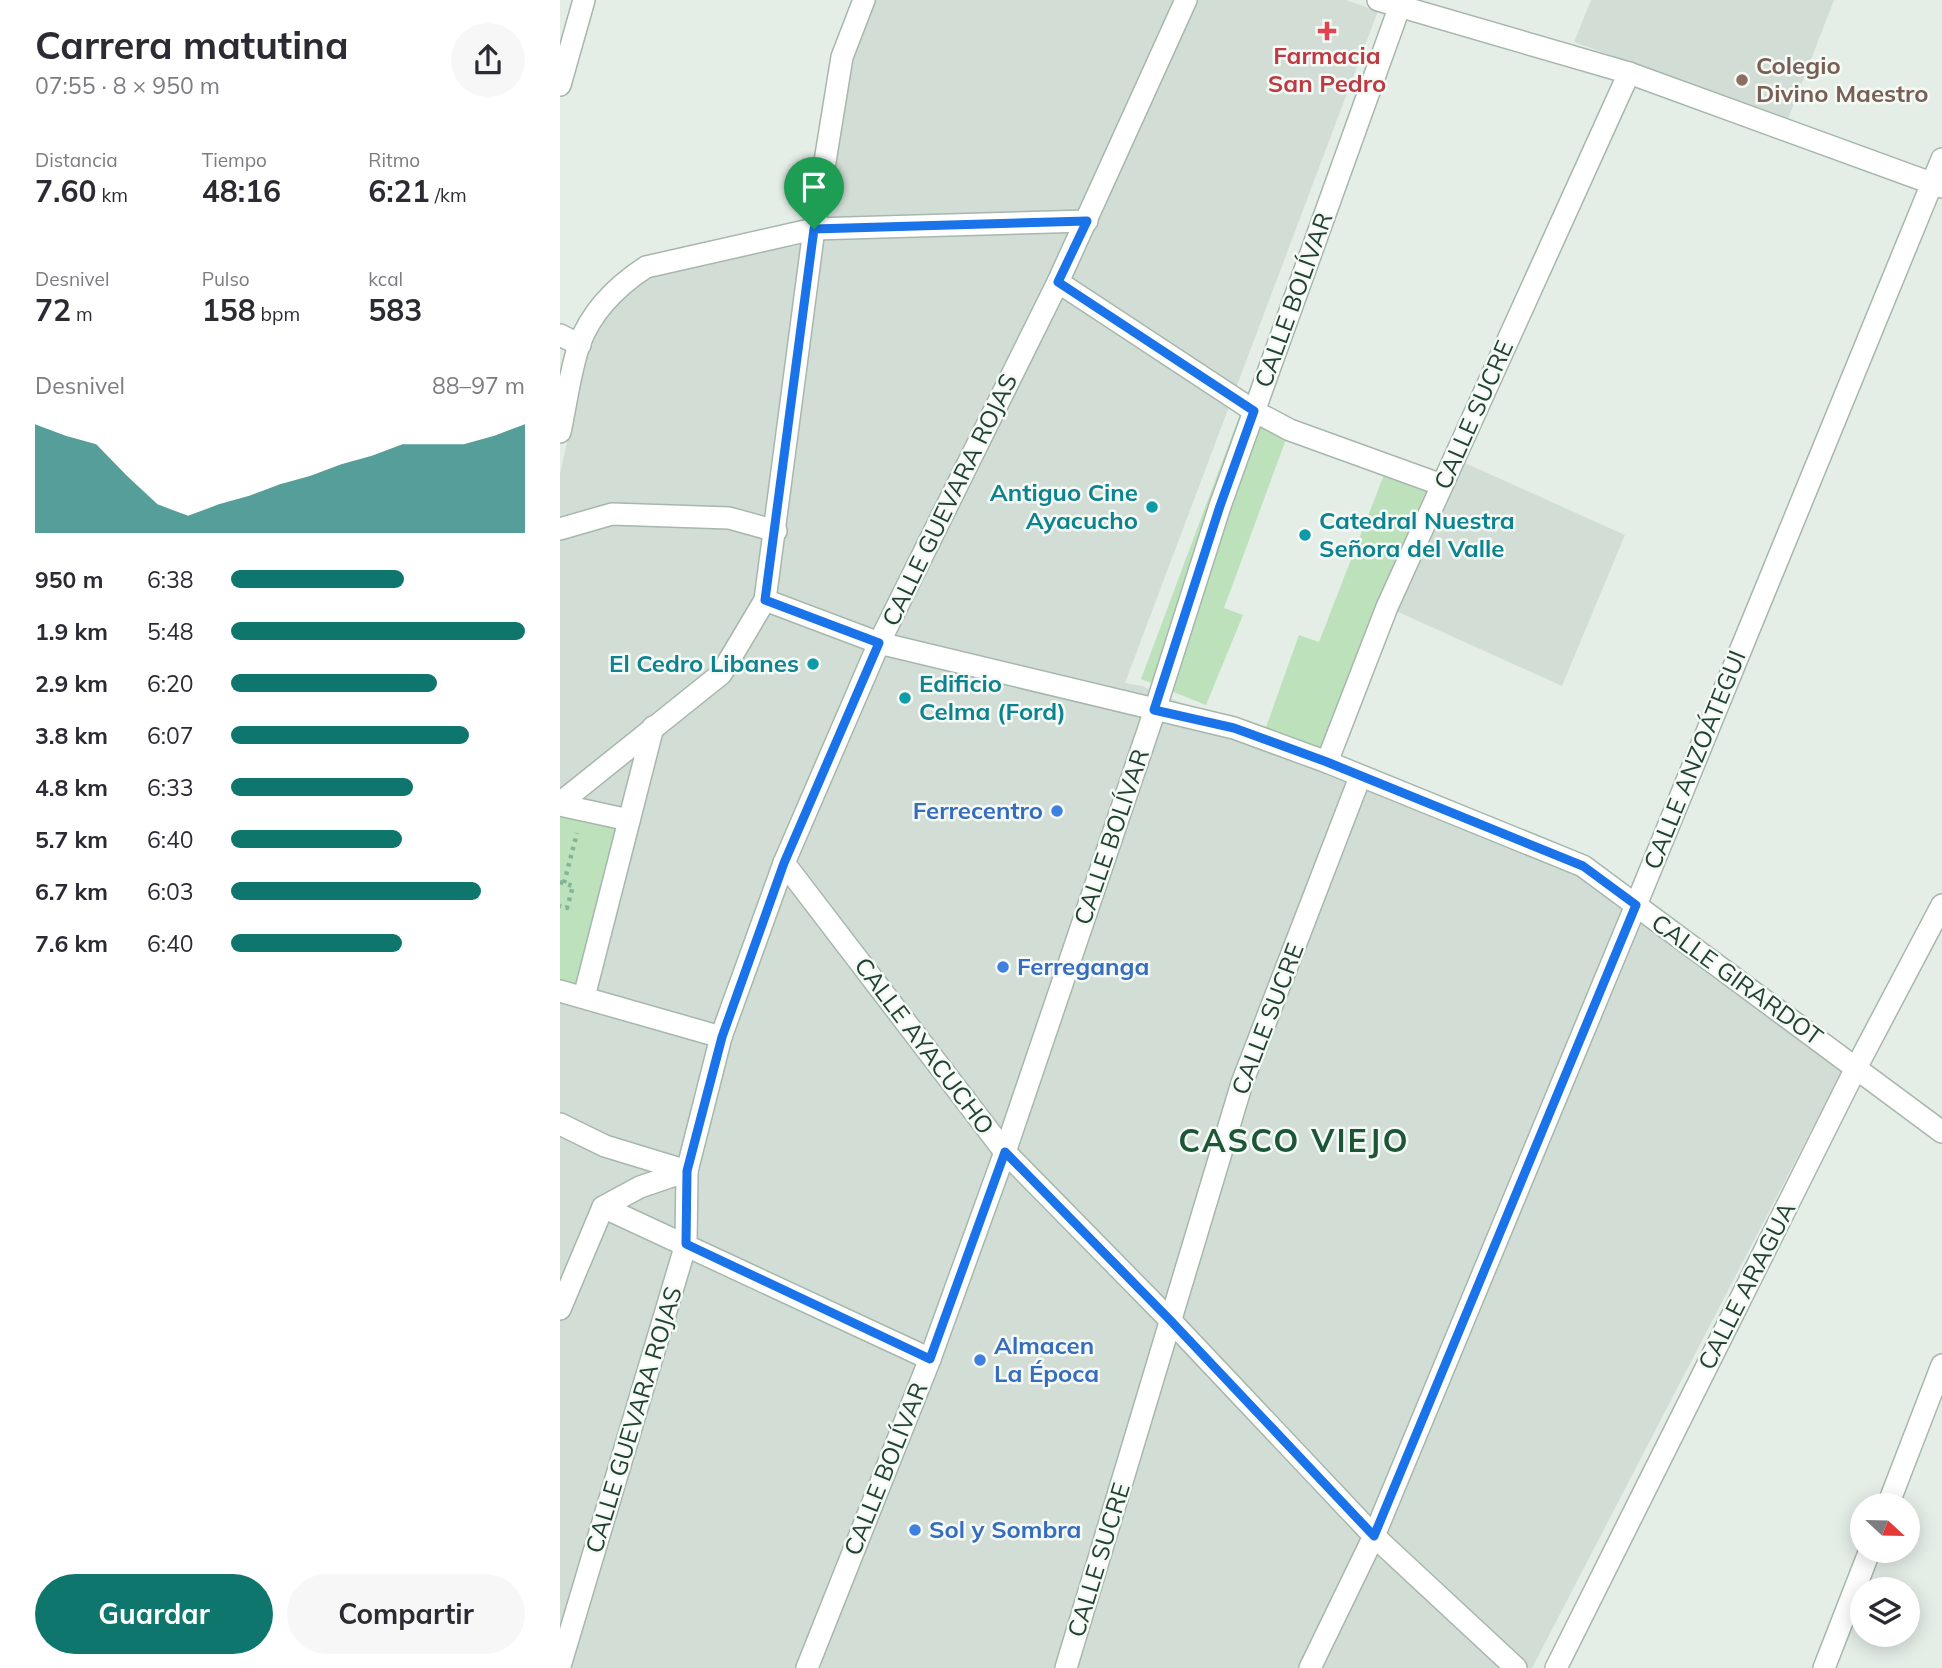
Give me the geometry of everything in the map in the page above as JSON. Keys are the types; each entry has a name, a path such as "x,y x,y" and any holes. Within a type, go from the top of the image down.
{"street":[{"path":"560,85 584,0"},
{"path":"560,804 721,674 765,600 814,229 842,57 864,0"},
{"name":"CALLE GUEVARA ROJAS","path":"560,1666 686,1244 687,1171 722,1037 784,863 879,643 1058,282 1186,0"},
{"path":"1378,0 1401,4 1629,73 1937,186"},
{"name":"CALLE BOLÍVAR","path":"807,1668 930,1359 1005,1152 1220,506 1401,4"},
{"name":"CALLE SUCRE","path":"1327,762 1387,607 1629,73"},
{"name":"CALLE ANZOÁTEGUI","path":"1310,1668 1374,1536 1937,186 1942,159"},
{"path":"560,432 579,345 602,305 623,282 646,267 814,229 1087,221"},
{"path":"1058,282 1254,411 1290,430 1442,485"},
{"path":"560,335 579,345"},
{"path":"560,529 612,514 729,518 776,531"},
{"name":"CALLE GIRARDOT","path":"765,600 879,643 1234,728 1327,762 1583,866 1942,1132"},
{"path":"584,997 653,727"},
{"name":"CALLE SUCRE","path":"1066,1668 1242,1083 1360,776"},
{"path":"560,804 629,820"},
{"name":"CALLE AYACUCHO","path":"784,863 1005,1152 1170,1320 1374,1536 1516,1668"},
{"name":"CALLE ARAGUA","path":"1556,1668 1856,1068 1942,905"},
{"path":"560,991 722,1037"},
{"path":"560,1124 605,1146 687,1171"},
{"path":"560,1309 603,1207 640,1187 687,1171"},
{"path":"603,1207 930,1359"},
{"path":"1893,1493 1942,1365"},
{"path":"1824,1668 1865,1563"}],"path":[{"path":"560,906 567,908 573,886 562,883 582,810"}],"shaded area":[{"path":"874,0 1346,0 1378,11 1125,683 1142,686 1610,888 1625,909 1842,1071 1532,1668 560,1668 560,474 587,349 625,273 822,242 851,58"},
{"name":"Colegio Divino Maestro","path":"1591,0 1834,0 1788,119 1574,42"},
{"path":"1454,458 1625,535 1562,686 1387,607"}],"green space":[{"path":"1240,414 1289,431 1224,608 1243,615 1206,705 1141,679"},
{"path":"1387,467 1441,486 1320,753 1265,730 1299,635 1319,642"},
{"path":"560,805 629,820 584,997 560,991"}],"place":[{"name":"Farmacia San Pedro","path":"1327,31"},
{"name":"Colegio Divino Maestro","path":"1742,80"},
{"name":"Antiguo Cine Ayacucho","path":"1152,507"},
{"name":"Catedral Nuestra Señora del Valle","path":"1305,535"},
{"name":"El Cedro Libanes","path":"813,664"},
{"name":"Edificio Celma (Ford)","path":"905,698"},
{"name":"Ferrecentro","path":"1057,811"},
{"name":"Ferreganga","path":"1003,967"},
{"name":"Almacen La Época","path":"980,1360"},
{"name":"Sol y Sombra","path":"915,1530"}],"district":[{"name":"CASCO VIEJO","path":"1294,1141"}],"route":[{"path":"1087,221 1058,282 1254,411 1220,506 1154,710 1234,728 1327,762 1583,866 1636,905 1374,1536 1170,1320 1005,1152 930,1359 686,1244 687,1171 722,1037 784,863 879,643 765,600 814,229 1087,221"}]}
